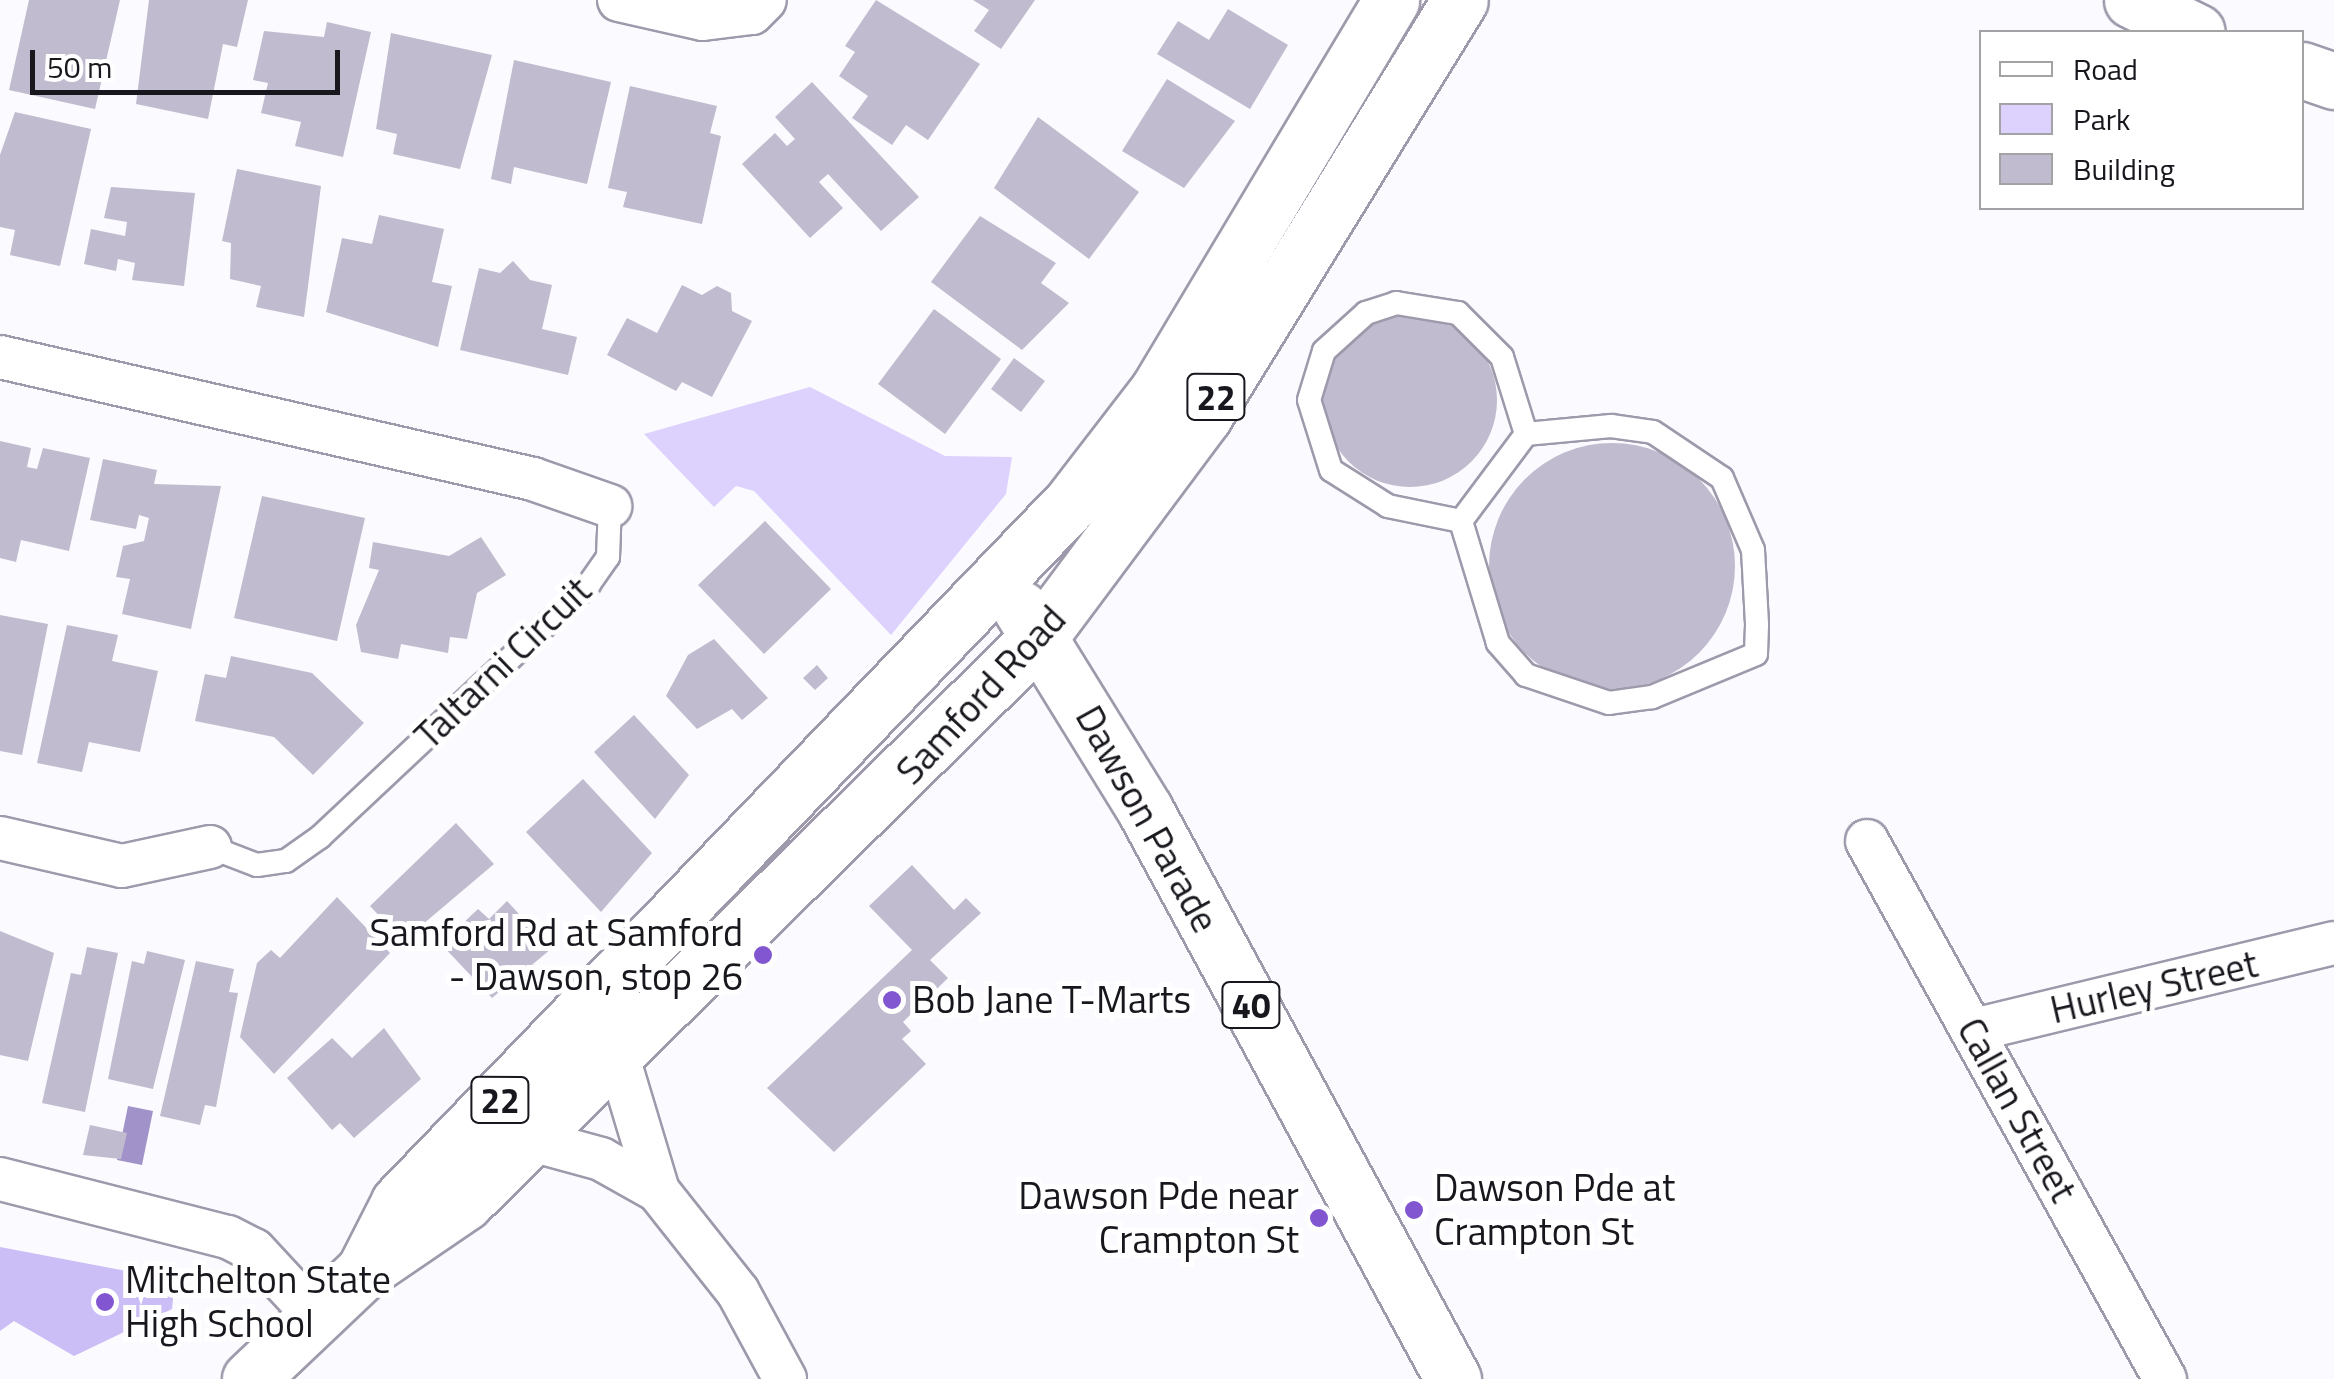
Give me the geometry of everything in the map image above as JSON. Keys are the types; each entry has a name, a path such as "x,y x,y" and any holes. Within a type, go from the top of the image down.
{"main road":[{"name":"Samford Road","path":"364,1271 400,1202 1002,582 1158,390 1391,0"},
{"name":"Samford Road","path":"250,1379 364,1271 430,1233 1040,636 1204,416 1460,0"},
{"path":"2132,0 2193,30"},
{"path":"2304,71 2334,80"},
{"name":"Dawson Parade","path":"1002,582 1040,636 1145,810 1453,1379"}],"street":[{"path":"619,0 703,19 752,13 765,0"},
{"name":"Taltarni Circuit","path":"0,357 534,478 610,506"},
{"name":"Taltarni Circuit","path":"0,838 122,866 210,847"},
{"name":"Callan Street","path":"1867,841 2165,1379"},
{"name":"Hurley Street","path":"1974,1030 2334,943"},
{"path":"617,1054 658,1190 738,1292 785,1379"},
{"path":"528,1139 601,1160 658,1190"},
{"path":"0,1179 228,1236 254,1250 316,1317"}],"lane":[{"path":"1461,521 1388,506 1331,470 1309,400 1324,351 1366,313 1396,303 1458,312 1502,357 1526,434"},
{"path":"1461,521 1498,643 1526,675 1568,696 1652,697 1756,654 1754,550 1722,478 1653,432 1526,434"},
{"path":"1461,521 1526,434"},
{"name":"Taltarni Circuit","path":"210,847 257,865 286,861 320,837 589,584 608,557 610,506"}],"green space":[{"path":"810,387 945,456 1012,457 1006,494 891,635 754,491 736,486 714,507 644,434"}],"shaded area":[{"path":"128,1106 153,1111 142,1165 117,1160"},
{"path":"0,1247 158,1277 174,1289 172,1309 74,1356 14,1321 0,1331"}],"building":[{"path":"29,0 120,0 95,109 9,90"},
{"path":"149,0 248,0 237,47 223,44 208,119 136,104"},
{"path":"876,0 980,64 928,140 906,125 892,145 852,118 868,96 839,76 855,52 845,46"},
{"path":"973,0 1035,0 1001,49 974,31 989,10"},
{"path":"1228,9 1288,45 1250,109 1157,54 1178,21 1209,40"},
{"path":"327,22 371,32 343,157 295,146 301,122 261,113 268,83 253,80 264,31 324,37"},
{"path":"391,33 492,55 460,169 393,154 397,134 376,129"},
{"path":"514,60 611,82 587,184 514,167 511,184 491,179"},
{"path":"1167,79 1235,121 1184,188 1122,151"},
{"path":"812,82 919,197 881,231 828,174 819,182 843,208 810,238 742,164 775,133 787,146 795,139 775,117"},
{"path":"630,86 717,106 710,133 721,136 702,224 623,207 627,192 608,188"},
{"path":"15,112 91,129 60,266 10,255 15,230 0,227 0,155"},
{"path":"1038,117 1139,192 1089,259 994,188"},
{"path":"237,169 321,186 304,317 256,307 261,286 230,279 231,243 222,241"},
{"path":"111,187 195,193 184,286 132,280 135,263 118,259 116,271 84,264 91,229 125,236 127,222 104,218"},
{"path":"379,215 444,229 432,282 452,286 438,347 326,312 342,238 372,244"},
{"path":"980,216 1056,263 1041,283 1069,303 1022,350 931,282"},
{"path":"513,261 530,280 552,285 542,329 577,337 568,375 460,350 479,268 500,273"},
{"path":"682,285 702,295 717,286 731,293 732,311 752,321 712,397 682,382 676,391 607,355 627,318 657,333"},
{"path":"934,309 1001,359 945,434 878,384"},
{"path":"1410,313 1443,320 1471,339 1490,367 1497,400 1490,433 1471,461 1443,480 1410,487 1377,480 1349,461 1330,433 1323,400 1330,367 1349,339 1377,320"},
{"path":"1014,358 1045,381 1021,412 991,389"},
{"path":"0,441 31,448 27,467 37,469 43,448 90,458 69,551 21,540 16,562 0,558"},
{"path":"1612,443 1659,452 1699,479 1726,519 1735,566 1726,613 1699,653 1659,680 1612,689 1565,680 1525,653 1498,613 1489,566 1498,519 1525,479 1565,452"},
{"path":"103,459 157,470 154,484 221,486 191,629 122,614 130,579 116,577 123,546 144,541 149,518 139,515 136,529 90,520"},
{"path":"262,496 365,518 337,641 234,618"},
{"path":"765,521 831,589 764,654 698,585"},
{"path":"481,537 506,575 477,593 467,639 450,637 448,653 401,644 398,659 361,652 356,625 379,570 369,568 373,542 449,556"},
{"path":"0,615 48,624 22,755 0,751"},
{"path":"67,625 118,635 112,661 158,671 140,752 89,742 82,772 37,763"},
{"path":"714,639 768,698 742,720 732,709 697,729 666,696 688,655"},
{"path":"231,656 312,673 364,723 313,775 274,737 195,721 205,674 226,678"},
{"path":"817,665 828,678 815,690 803,678"},
{"path":"634,715 689,775 655,819 594,752"},
{"path":"583,779 652,853 601,912 526,832"},
{"path":"456,823 494,864 403,941 370,906"},
{"name":"Bob Jane T-Marts","path":"912,865 954,910 966,898 981,913 930,960 948,978 903,1022 911,1031 902,1039 926,1064 834,1152 767,1088 912,950 869,906"},
{"path":"337,897 390,953 274,1074 240,1037 257,963 271,950 280,958"},
{"path":"507,901 551,949 492,998 441,944 478,909 489,919"},
{"path":"0,931 54,953 28,1061 0,1055"},
{"path":"87,947 118,953 85,1112 42,1103 71,973 81,975"},
{"path":"147,951 185,960 153,1089 108,1079 132,961 144,964"},
{"path":"196,961 234,969 229,992 238,993 216,1107 205,1105 200,1125 160,1116"},
{"path":"384,1028 421,1079 354,1138 340,1123 332,1130 287,1078 332,1038 352,1058"},
{"path":"90,1125 127,1133 121,1159 83,1155"}],"place":[{"name":"Samford Rd at Samford - Dawson, stop 26","path":"763,955"},
{"name":"Bob Jane T-Marts","path":"892,1000"},
{"name":"Dawson Pde at Crampton St","path":"1414,1210"},
{"name":"Dawson Pde near Crampton St","path":"1319,1218"},
{"name":"Mitchelton State High School","path":"105,1302"}]}
